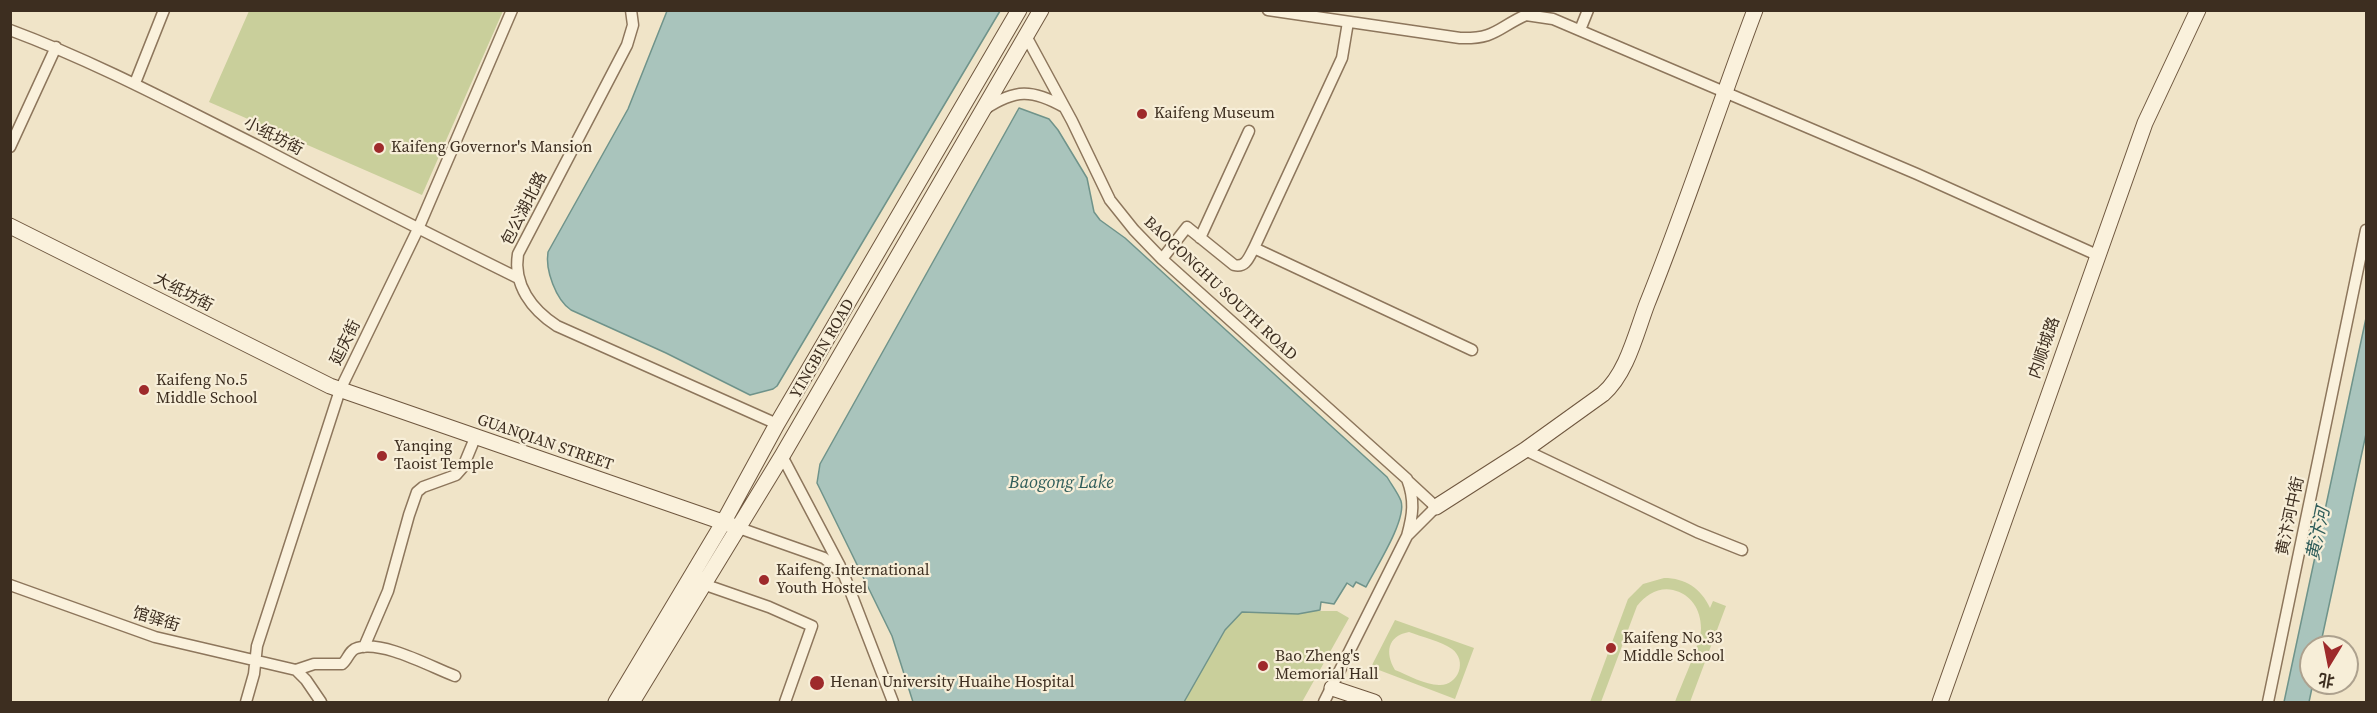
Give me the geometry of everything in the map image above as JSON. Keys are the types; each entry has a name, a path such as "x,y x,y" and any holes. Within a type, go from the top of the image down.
{"street":[{"path":"135,83 164,10"},
{"name":"延庆街","path":"246,702 257,646 340,390 418,229 512,10"},
{"name":"包公湖北路","path":"518,278 518,254 631,37 633,20 631,10"},
{"name":"YINGBIN ROAD","path":"616,702 723,523 777,424 1019,10"},
{"name":"YINGBIN ROAD","path":"632,702 782,456 1041,10"},
{"path":"1268,10 1474,39 1500,31 1521,17 1532,15 1552,19 1917,174 2097,255"},
{"path":"1580,30 1588,10"},
{"path":"1407,536 1436,507 1525,450 1604,394 1613,384 1671,245 1755,10"},
{"name":"内顺城路","path":"1940,702 2097,255 2155,99 2198,10"},
{"path":"1162,259 1187,227 1234,266 1244,264 1254,248 1342,58 1348,22"},
{"name":"小纸坊街","path":"10,30 56,47 135,83 518,278"},
{"name":"BAOGONGHU SOUTH ROAD","path":"1026,36 1110,200 1134,230 1162,259 1436,507"},
{"path":"10,147 56,47"},
{"path":"983,110 1002,98 1022,93 1044,97 1064,108"},
{"path":"1200,238 1249,131"},
{"name":"大纸坊街","path":"10,226 340,390"},
{"name":"黄汴河中街","path":"2268,702 2343,335 2365,248 2367,230"},
{"path":"1254,248 1472,350"},
{"path":"518,278 530,304 556,326 777,424"},
{"name":"GUANQIAN STREET","path":"340,390 739,528"},
{"path":"364,647 388,591 417,492 423,487 456,475 463,467 475,438"},
{"path":"1525,450 1697,532 1742,550"},
{"path":"782,456 844,575 893,702"},
{"path":"1328,696 1407,536 1413,518 1414,503 1407,479"},
{"path":"739,528 819,555 831,561 844,575"},
{"path":"703,584 769,607 812,626 785,702"},
{"name":"馆驿街","path":"12,590 155,637 296,670"},
{"path":"321,702 296,670 314,664 342,664 352,650 364,647 387,649 456,676"},
{"path":"1328,696 1345,702"},
{"path":"1328,696 1374,702"}],"green space":[{"name":"Kaifeng Governor's Mansion","path":"249,11 503,11 422,195 209,102"},
{"path":"1664,578 1685,582 1702,595 1710,608 1713,601 1726,606 1690,702 1675,702 1698,643 1701,621 1690,599 1679,592 1668,589 1653,593 1637,606 1601,702 1590,702 1628,599 1643,584"},
{"name":"Bao Zheng's Memorial Hall","path":"1310,611 1337,611 1349,618 1302,702 1184,702 1225,630 1242,612 1298,614"},
{"path":"1395,620 1474,648 1455,699 1371,667","holes":["1409,632 1452,649 1457,654 1460,666 1456,677 1446,684 1434,685 1395,670 1390,657 1390,646 1396,637"]}],"water":[{"path":"667,11 1000,11 777,386 750,395 666,353 571,310 556,292 548,267 548,252 628,109"},
{"name":"Baogong Lake","path":"1019,108 1049,119 1058,130 1087,178 1094,212 1100,220 1125,238 1387,477 1401,501 1402,509 1395,532 1366,587 1356,582 1353,587 1347,583 1334,604 1321,602 1320,610 1298,614 1242,612 1225,630 1184,702 913,702 892,636 817,483 820,464"},
{"path":"2366,318 2366,434 2323,635 2299,635 2299,695 2310,695 2309,702 2284,702"}],"place":[{"name":"Kaifeng Museum","path":"1142,114"},
{"name":"Kaifeng Governor's Mansion","path":"379,148"},
{"name":"Kaifeng No.5 Middle School","path":"144,390"},
{"name":"Yanqing Taoist Temple","path":"382,456"},
{"name":"Kaifeng International Youth Hostel","path":"764,580"},
{"name":"Kaifeng No.33 Middle School","path":"1611,648"},
{"name":"Bao Zheng's Memorial Hall","path":"1263,666"},
{"name":"Henan University Huaihe Hospital","path":"817,683"}],"water label":[{"name":"黄汴河","path":"2319,534"}]}
